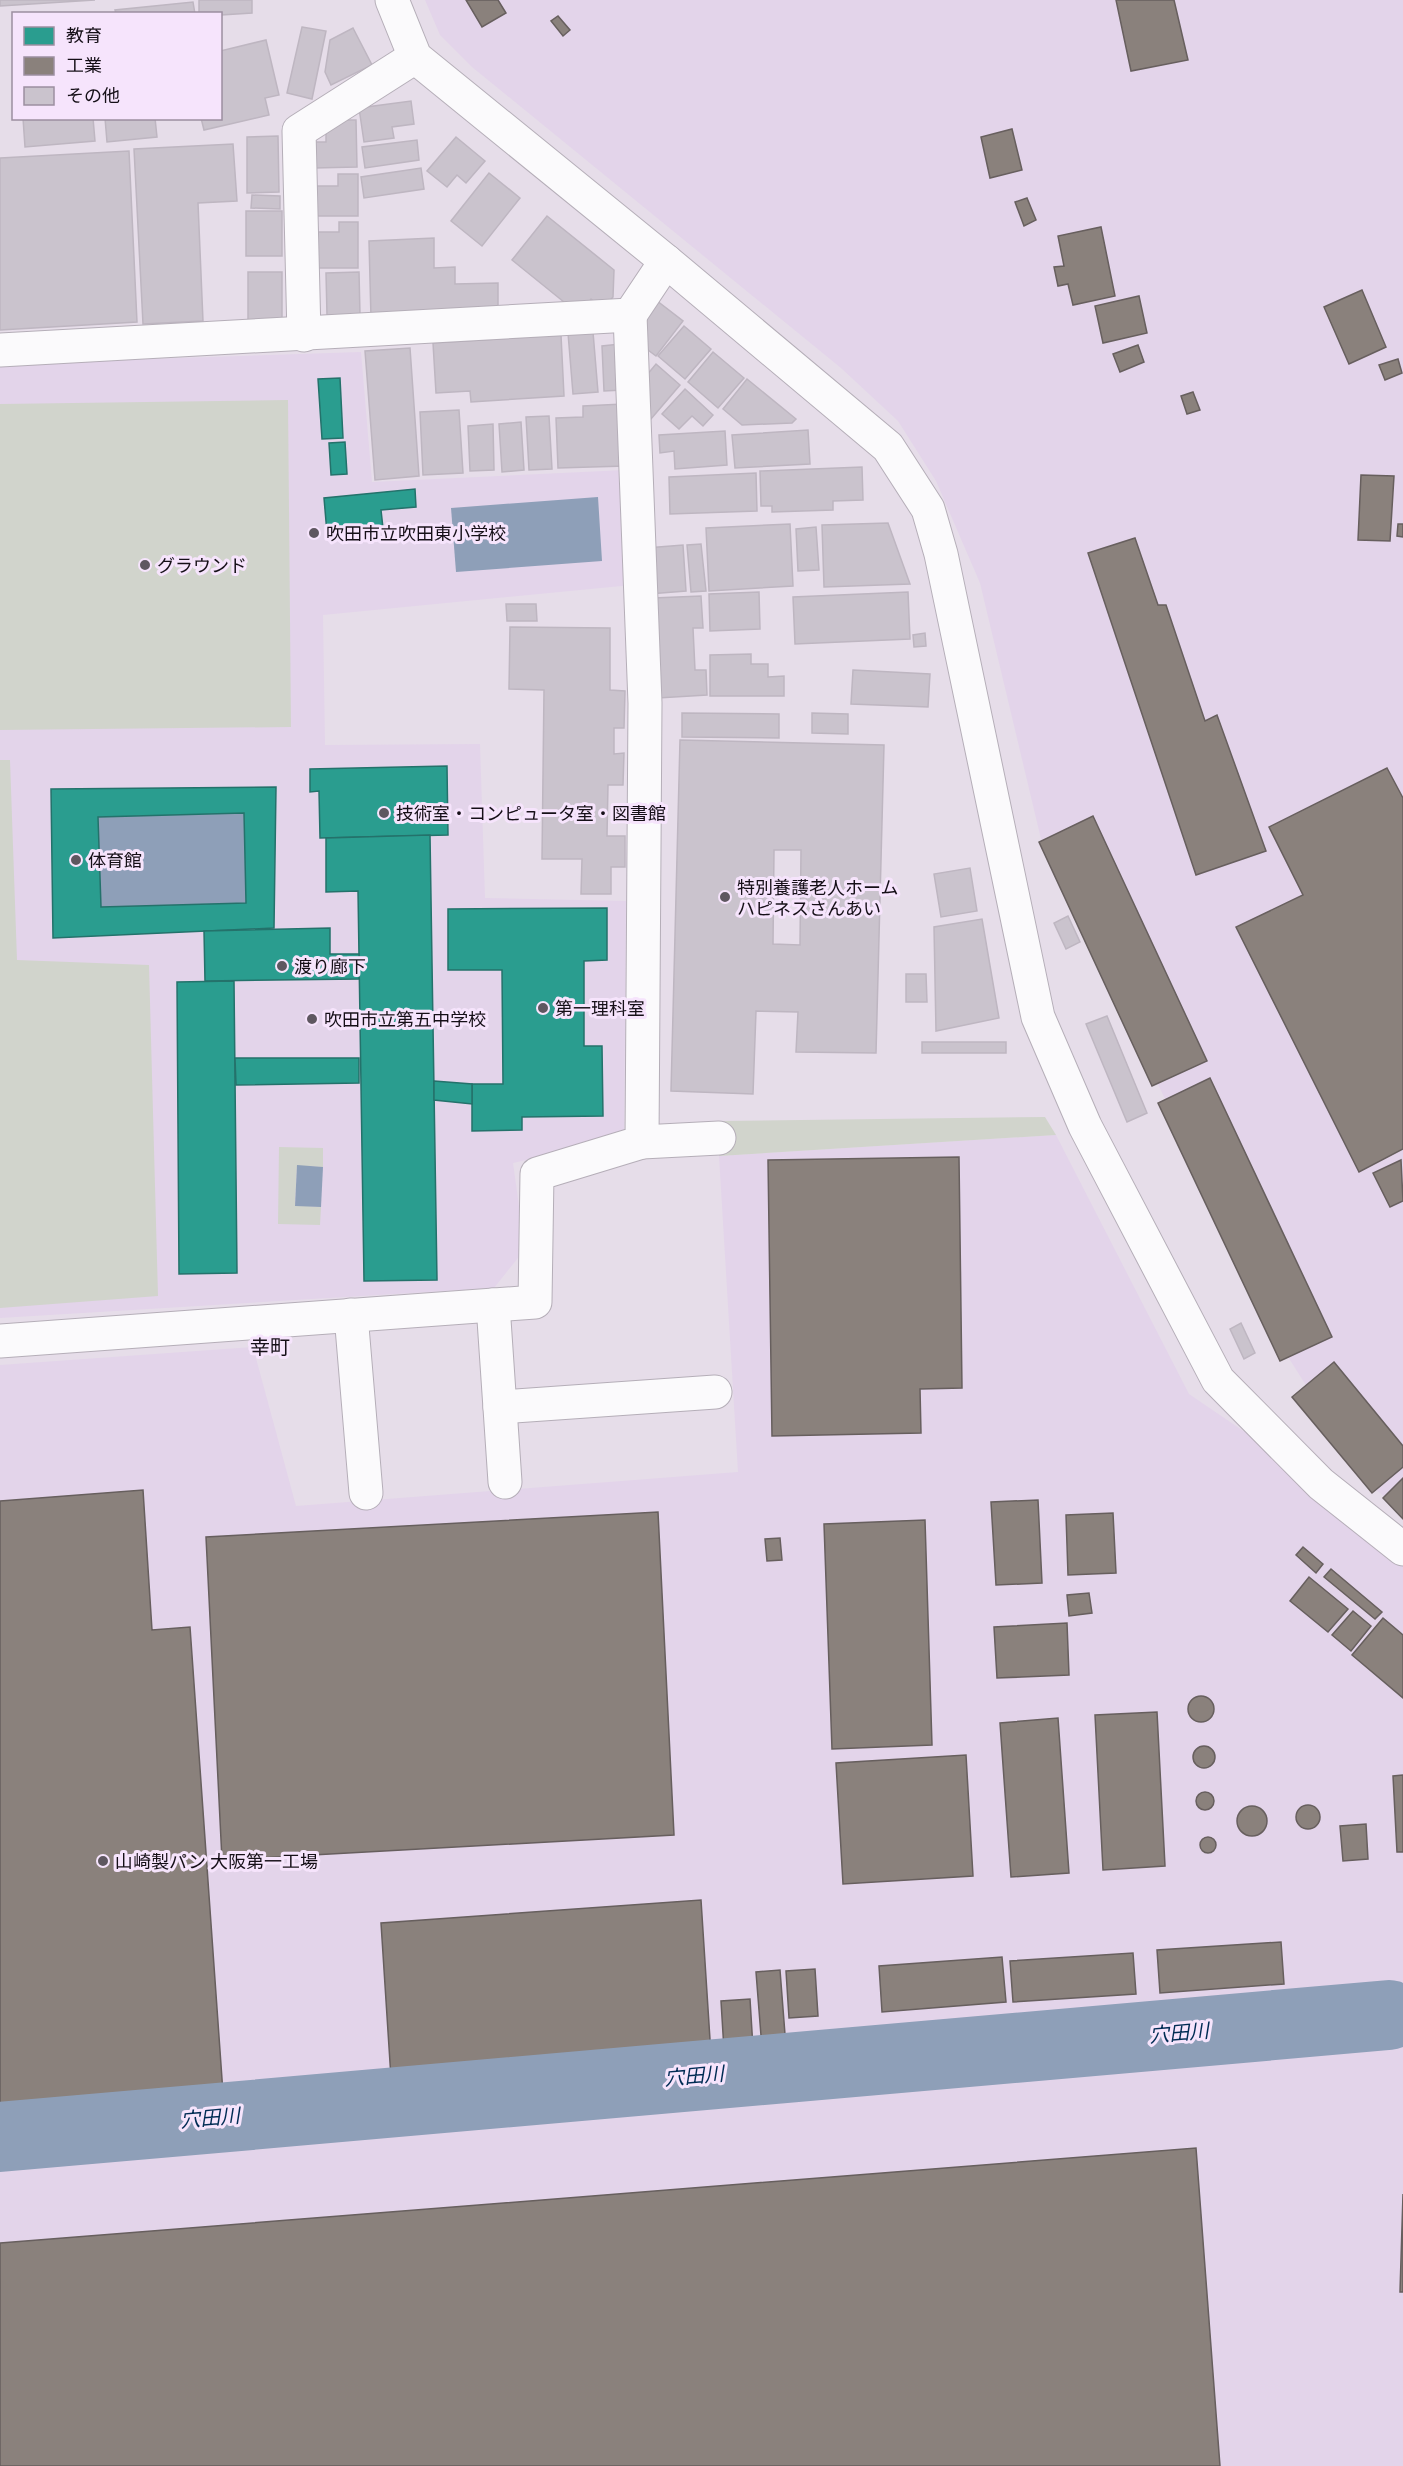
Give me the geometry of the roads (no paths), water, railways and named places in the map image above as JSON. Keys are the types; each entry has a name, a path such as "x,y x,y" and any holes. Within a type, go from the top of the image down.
{"street":[{"path":"392,0 416,57 666,261 888,447 928,509 941,554 1038,1017 1085,1126 1218,1380 1321,1484 1403,1549"},
{"path":"304,335 299,130 416,57"},
{"path":"642,1142 645,703 630,315 666,261"},
{"path":"0,350 304,335 630,315"},
{"path":"0,1341 535,1302 537,1174 642,1142 719,1138"},
{"path":"493,1305 505,1482"},
{"path":"351,1315 366,1493"},
{"path":"500,1407 715,1392"}],"water":[{"path":"598,497 602,561 456,572 451,508"},
{"path":"244,813 246,903 101,907 98,817"},
{"path":"297,1165 323,1167 321,1207 295,1206"}],"waterway":[{"name":"穴田川","path":"0,2137 1389,2015"}],"place":[{"name":"吹田市立吹田東小学校","path":"314,533"},
{"name":"グラウンド","path":"145,565"},
{"name":"技術室・コンピュータ室・図書館","path":"384,813"},
{"name":"体育館","path":"76,860"},
{"name":"特別養護老人ホーム ハピネスさんあい","path":"725,897"},
{"name":"渡り廊下","path":"282,966"},
{"name":"第一理科室","path":"543,1008"},
{"name":"吹田市立第五中学校","path":"312,1019"},
{"name":"山崎製パン 大阪第一工場","path":"103,1861"}],"district":[{"name":"幸町","path":"270,1347"}]}
